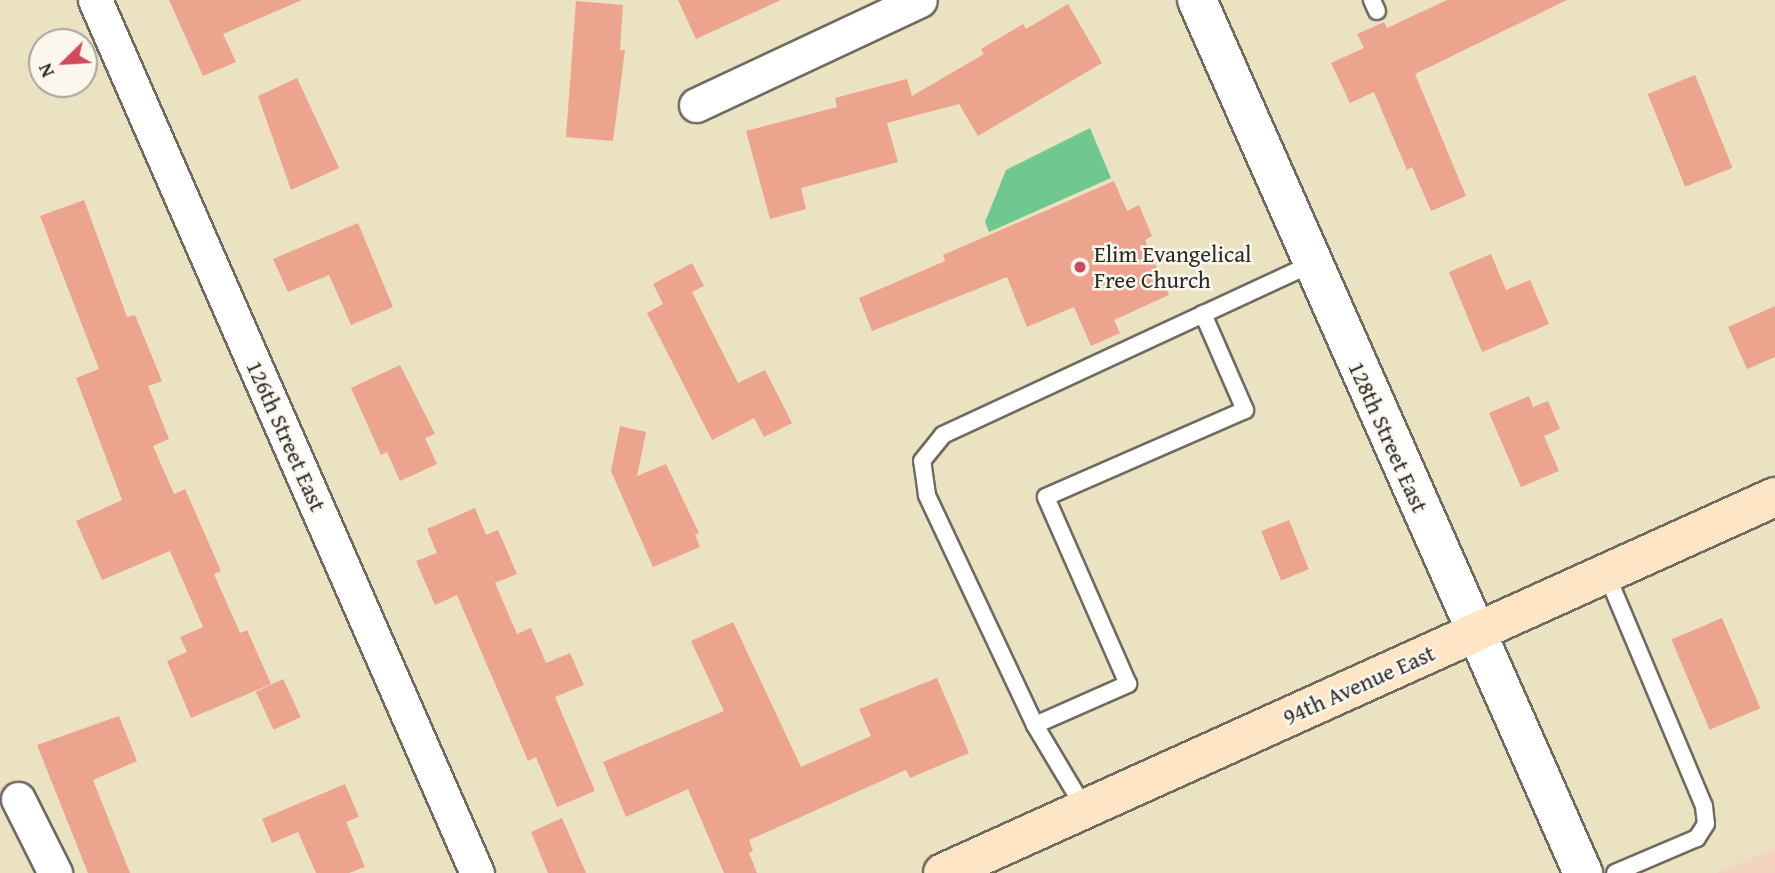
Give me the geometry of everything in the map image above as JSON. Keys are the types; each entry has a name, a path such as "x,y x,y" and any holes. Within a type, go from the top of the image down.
{"main road":[{"name":"94th Avenue East","path":"943,873 1775,497"}],"street":[{"name":"126th Street East","path":"95,0 477,873"},
{"path":"696,105 920,0"},
{"name":"128th Street East","path":"1197,0 1473,634 1583,873"},
{"path":"18,799 55,873"}],"lane":[{"path":"1085,809 1034,725 927,495 922,461 943,435 1312,264"},
{"path":"1034,725 1128,684 1046,497 1245,410 1203,314"},
{"path":"1606,573 1704,806 1706,824 1697,838 1615,873"}],"shaded area":[{"path":"1775,848 1775,873 1717,873"}],"green space":[{"path":"1090,128 1111,178 989,232 985,222 1006,170"}],"building":[{"path":"169,0 302,0 223,34 236,62 203,76"},
{"path":"678,0 781,0 696,39"},
{"path":"1447,0 1567,0 1415,74 1466,196 1431,211 1412,167 1407,170 1374,92 1350,103 1331,63 1364,48 1357,34 1384,22 1387,28"},
{"path":"576,1 623,5 620,50 625,50 613,141 566,137"},
{"path":"1068,4 1102,63 978,136 959,104 887,123 898,162 801,188 806,209 770,219 746,131 837,107 835,98 907,79 912,96 984,54 981,49 1023,24 1026,29"},
{"path":"1695,75 1732,168 1685,187 1648,94"},
{"path":"297,78 339,168 291,190 258,96"},
{"name":"Elim Evangelical Free Church","path":"1114,181 1127,211 1139,205 1152,236 1145,240 1169,295 1114,320 1120,333 1091,346 1074,307 1027,327 1007,277 872,331 859,298 945,261 943,255"},
{"path":"84,200 127,317 135,315 162,381 148,386 169,439 153,446 174,494 185,489 221,571 214,574 240,633 247,630 271,684 191,718 167,661 187,652 180,637 203,627 170,551 102,580 76,521 122,500 76,378 99,369 40,216"},
{"path":"358,223 393,307 351,325 329,275 288,292 273,259"},
{"path":"1491,254 1506,290 1530,280 1549,324 1482,352 1449,272"},
{"path":"692,263 704,286 692,292 738,383 765,370 792,423 764,437 754,418 712,440 647,313 663,304 653,284"},
{"path":"1775,306 1775,357 1747,369 1728,327"},
{"path":"400,365 435,434 425,438 437,464 400,481 387,452 381,455 351,388"},
{"path":"1529,396 1533,407 1548,401 1560,429 1544,436 1559,471 1521,487 1489,413"},
{"path":"620,426 646,432 637,476 666,464 699,533 695,535 700,547 653,567 611,471"},
{"path":"475,508 486,535 498,530 517,574 495,583 517,634 531,628 546,663 570,653 584,685 555,697 595,791 557,807 536,757 528,761 457,595 435,605 416,561 437,553 427,529"},
{"path":"1289,520 1309,569 1281,580 1261,531"},
{"path":"1722,618 1760,708 1710,730 1671,639"},
{"path":"733,622 801,767 871,736 859,709 937,678 969,753 910,778 906,770 749,840 753,851 749,853 757,873 724,873 688,789 626,817 603,762 724,711 691,641"},
{"path":"283,679 301,717 274,730 256,692"},
{"path":"119,716 137,761 93,780 130,873 88,873 37,745"},
{"path":"345,784 359,817 346,822 365,867 349,873 316,873 298,832 272,843 262,819"},
{"path":"562,818 586,873 548,873 531,832"}],"place":[{"name":"Elim Evangelical Free Church","path":"1080,267"}]}
